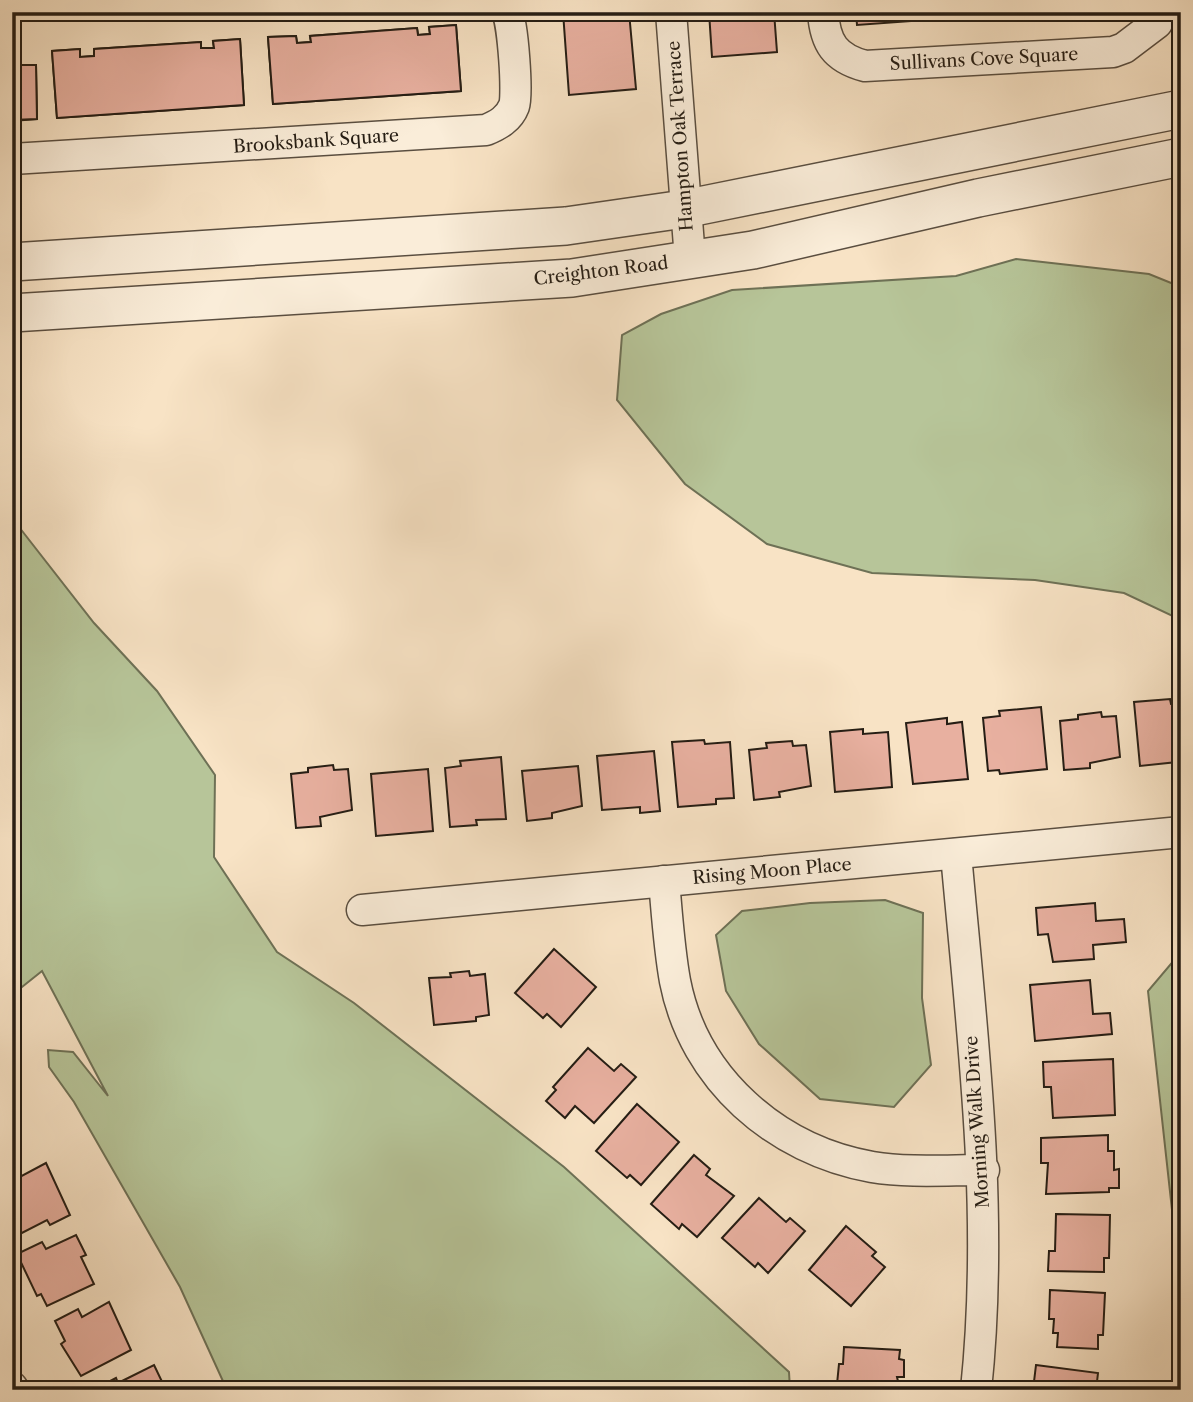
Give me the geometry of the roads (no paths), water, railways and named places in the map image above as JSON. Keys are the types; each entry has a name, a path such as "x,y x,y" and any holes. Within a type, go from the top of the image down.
{"street":[{"name":"Brooksbank Square","path":"12,159 486,130 503,122 515,104 513,48 507,12"},
{"name":"Hampton Oak Terrace","path":"671,12 684,209 690,259"},
{"name":"Sullivans Cove Square","path":"823,12 830,47 846,61 865,66 1113,52 1124,48 1157,23 1152,12"},
{"path":"12,262 566,226 684,209 1181,109"},
{"name":"Creighton Road","path":"12,313 572,278 753,250 978,198 1181,157"},
{"name":"Rising Moon Place","path":"362,910 1181,832"},
{"name":"Morning Walk Drive","path":"956,855 984,1170 981,1338 976,1390"},
{"path":"664,881 676,983 683,1007 698,1046 744,1106 798,1143 872,1167 984,1170"}],"lane":[{"path":"43,12 77,12"}]}
